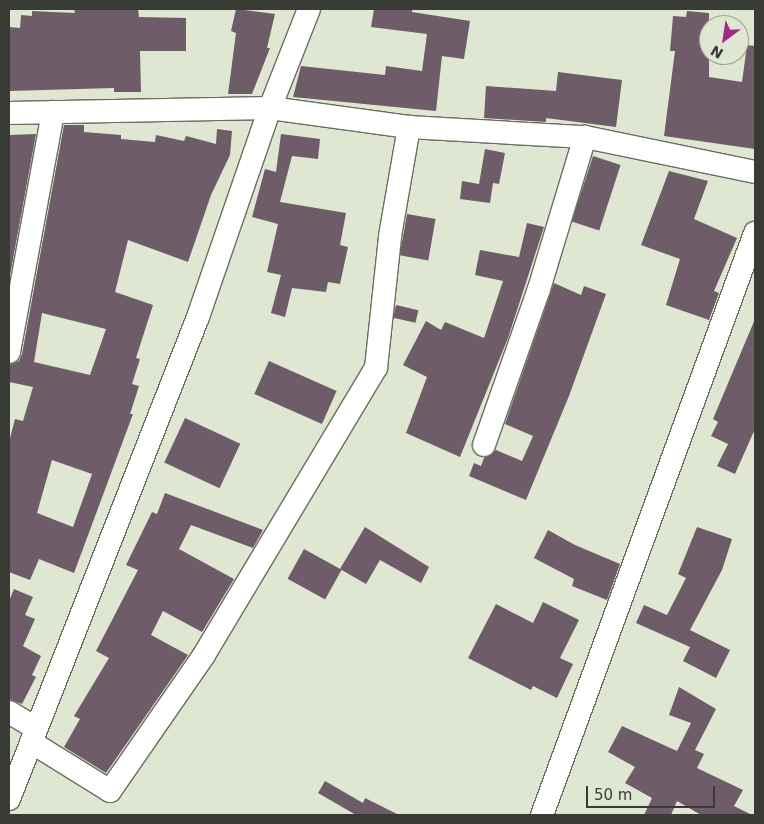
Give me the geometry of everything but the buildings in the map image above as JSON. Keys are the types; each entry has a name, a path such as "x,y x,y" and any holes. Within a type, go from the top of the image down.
{"street":[{"path":"9,799 198,317 270,108 309,9"},
{"path":"9,113 270,108 409,127 585,137 755,172"},
{"path":"9,352 53,112"},
{"path":"9,712 33,735 110,791 204,655 376,368 390,236 409,127"},
{"path":"484,445 538,289 585,137"},
{"path":"542,815 755,233"}]}
